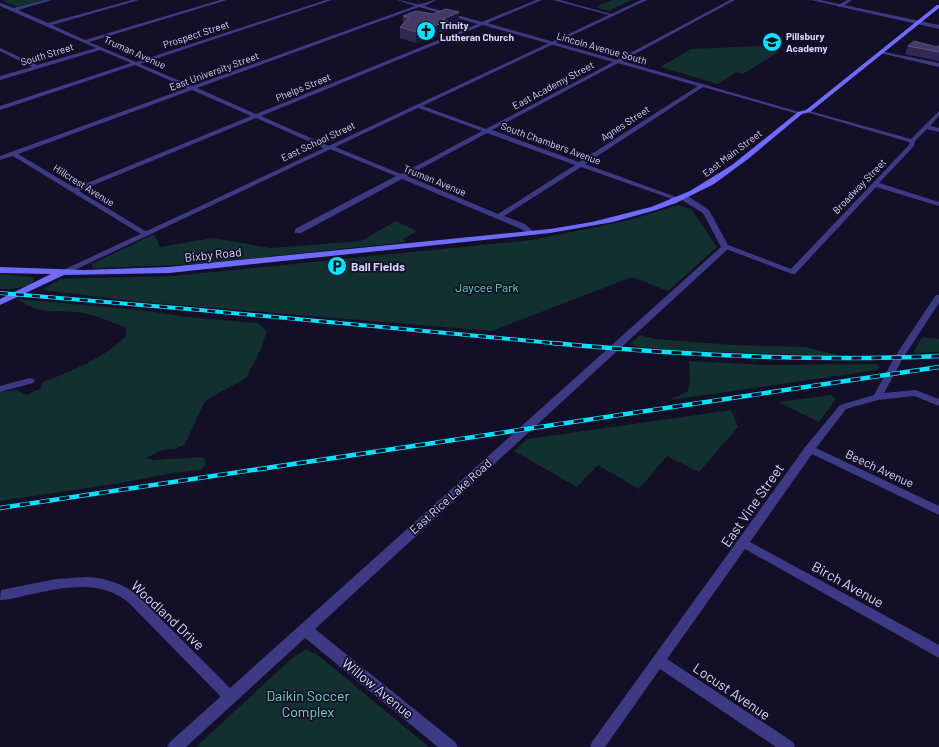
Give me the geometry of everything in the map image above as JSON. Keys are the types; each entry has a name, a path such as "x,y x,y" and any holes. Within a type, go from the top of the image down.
{"main road":[{"name":"East Main Street","path":"428,244 576,228 650,210 680,198 723,174 800,113 808,111 939,6"},
{"name":"Bixby Road","path":"0,270 119,272 169,270 428,244"},
{"name":"East School Street","path":"0,302 63,272"}],"street":[{"path":"13,10 50,0"},
{"path":"48,25 137,0"},
{"name":"South Street","path":"86,42 224,0"},
{"name":"Prospect Street","path":"0,108 330,0"},
{"name":"Lincoln Avenue South","path":"399,0 800,113"},
{"name":"East University Street","path":"0,158 435,0"},
{"name":"Phelps Street","path":"74,191 540,0"},
{"path":"555,0 613,15"},
{"name":"East School Street","path":"63,272 645,0"},
{"name":"East Academy Street","path":"298,231 733,0"},
{"path":"813,0 939,27"},
{"path":"840,6 850,0"},
{"name":"Truman Avenue","path":"0,4 330,148 499,216 522,226 531,233"},
{"name":"South Street","path":"0,78 100,48"},
{"path":"1,50 36,67"},
{"path":"882,52 939,65"},
{"name":"Agnes Street","path":"499,216 702,86"},
{"name":"South Chambers Avenue","path":"418,106 680,198 706,212 725,247"},
{"path":"808,111 912,141"},
{"name":"Broadway Street","path":"725,247 792,272 912,145 912,141 939,112"},
{"path":"926,127 939,130"},
{"name":"Hillcrest Avenue","path":"13,154 144,234"},
{"path":"875,184 939,204"},
{"name":"East Rice Lake Road","path":"175,747 725,247"},
{"path":"878,397 888,375 939,297"},
{"path":"0,389 30,381"},
{"name":"East Vine Street","path":"597,747 810,449 843,406 878,397 915,393 938,399"},
{"name":"Beech Avenue","path":"810,449 939,511"},
{"name":"Birch Avenue","path":"743,543 939,652"},
{"name":"Woodland Drive","path":"0,595 84,582 104,584 122,590 133,599 230,696"},
{"name":"Willow Avenue","path":"305,629 450,747"},
{"name":"Locust Avenue","path":"659,661 788,747"}],"green space":[{"path":"45,0 18,7 2,1"},
{"path":"612,0 632,0 609,11 596,7"},
{"path":"758,46 778,52 743,74 736,72 718,84 660,67 691,49"},
{"name":"Jaycee Park","path":"678,205 691,209 717,247 668,291 632,277 492,331 142,302 42,290 60,279 173,276 532,240 630,220"},
{"path":"396,221 417,231 403,239 406,242 198,264 93,268 92,264 154,234 160,247 213,238 270,248 361,241"},
{"path":"0,274 33,277 34,281 30,284 14,289 0,289"},
{"path":"18,299 258,323 267,331 261,349 246,378 208,399 204,403 185,444 175,449 162,450 146,458 153,460 204,457 206,464 200,470 0,501 0,392 17,390 27,395 41,388 43,382 98,357 126,336 126,328 102,318 78,312 42,310 26,305"},
{"path":"640,335 655,339 734,345 805,347 842,356 689,351 639,347 630,344"},
{"path":"922,337 939,339 939,352 913,353"},
{"path":"689,361 764,365 877,364 880,367 877,370 670,400 688,391 690,381"},
{"path":"831,395 836,399 819,422 778,402"},
{"path":"731,410 738,427 699,472 667,456 639,489 598,465 577,487 514,451 527,439"},
{"name":"Daikin Soccer Complex","path":"306,649 319,656 429,747 196,747 292,658"}],"building":[{"path":"446,9 459,12 443,19 448,21 416,32 400,27 409,18 403,16 416,11 433,14"},
{"path":"914,41 937,47 939,45 939,52 908,46"}],"railway":[{"path":"0,293 555,343"},
{"path":"555,343 697,354 793,358 890,358 939,356"},
{"path":"555,343 563,344"},
{"path":"0,508 939,367"}],"place":[{"name":"Trinity Lutheran Church","path":"426,31"},
{"name":"Pillsbury Academy","path":"772,42"},
{"name":"Ball Fields","path":"337,266"}]}
